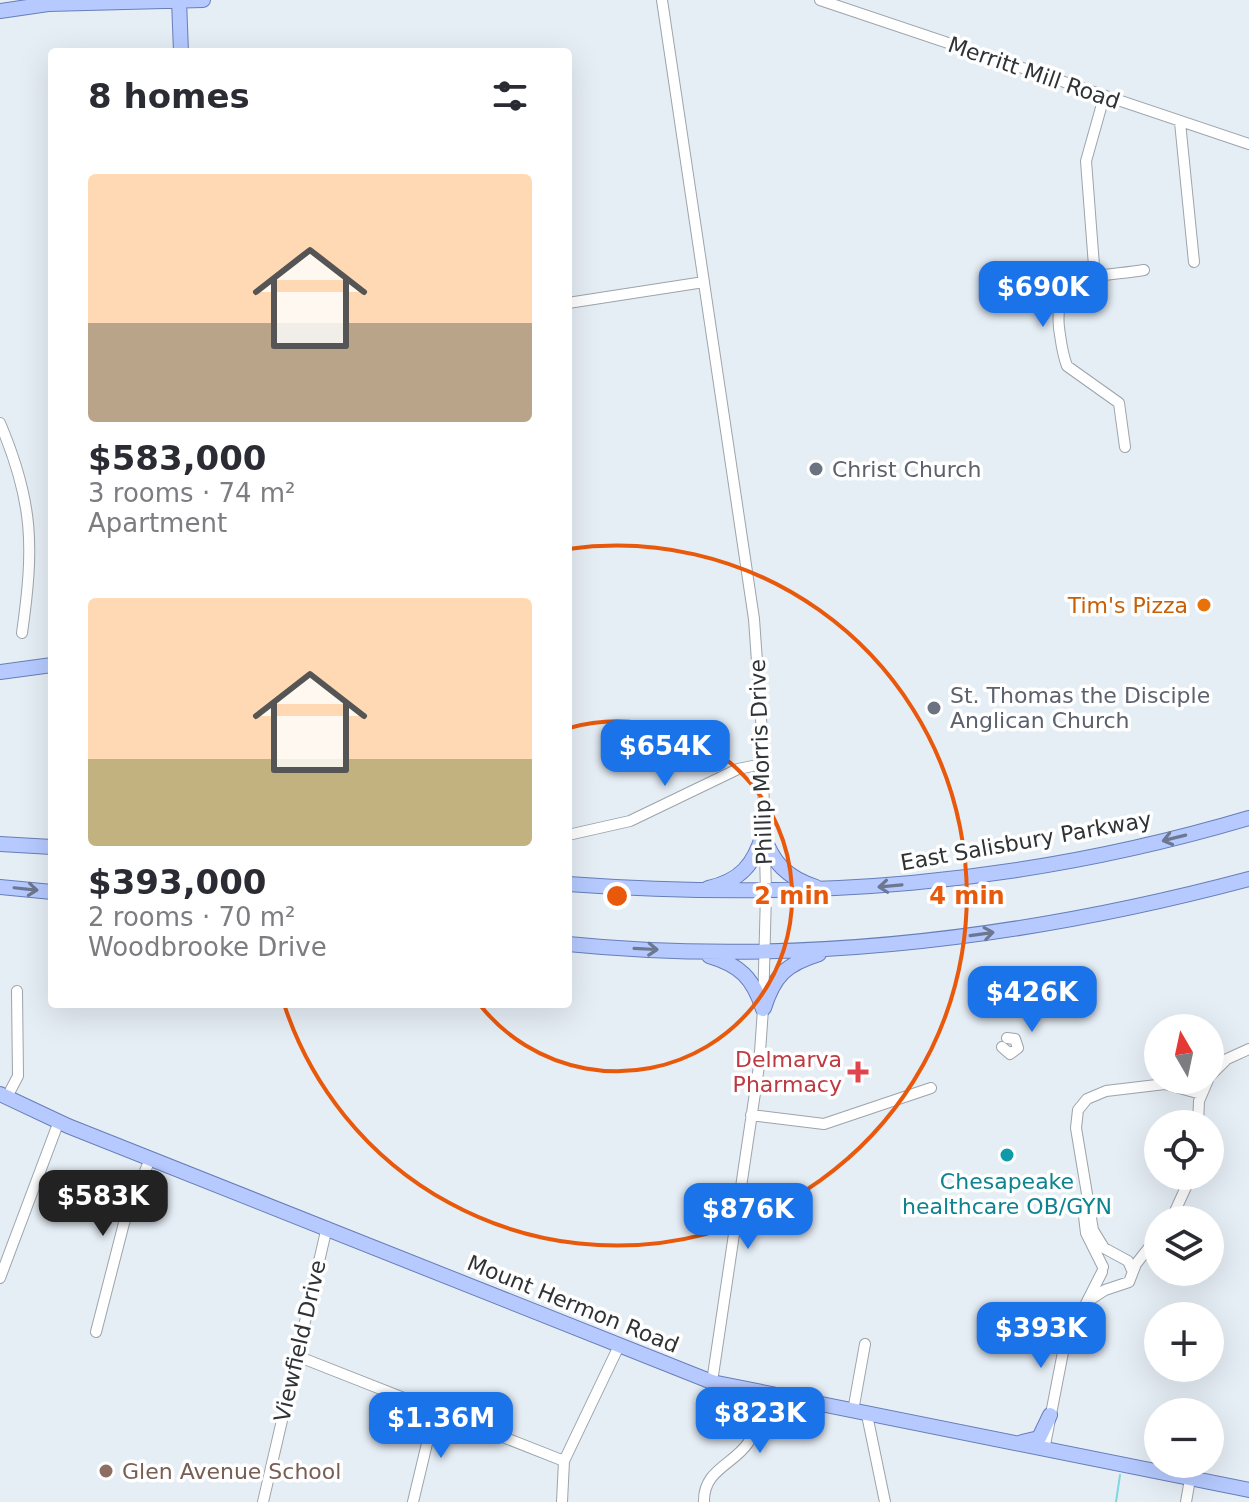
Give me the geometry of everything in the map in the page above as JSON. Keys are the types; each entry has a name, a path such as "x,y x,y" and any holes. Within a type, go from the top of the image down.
{"main road":[{"path":"179,0 181,48"},
{"path":"0,11 25,4 203,0"},
{"path":"0,672 48,666"},
{"name":"East Salisbury Parkway","path":"572,884 686,893 829,890 1014,870 1151,844 1249,818"},
{"path":"763,834 773,859 788,874 829,890"},
{"path":"686,893 738,877 753,863 763,834"},
{"path":"0,844 48,847"},
{"path":"572,944 689,951 765,951 835,949 951,938 1054,923 1249,879"},
{"path":"0,887 48,892"},
{"path":"763,1009 771,986 787,967 835,949"},
{"path":"689,951 724,960 743,970 755,985 763,1009"},
{"name":"Mount Hermon Road","path":"4,1096 150,1159 327,1227 618,1348 712,1382 1249,1490"},
{"path":"1015,1444 1039,1438 1050,1421"},
{"path":"1050,1421 1056,1445 1077,1456"}],"street":[{"name":"Phillip Morris Drive","path":"662,0 754,619 762,764 766,893 763,1009 751,1115 712,1382"},
{"name":"Merritt Mill Road","path":"820,0 1249,144"},
{"path":"1095,279 1086,161 1104,97"},
{"path":"1180,122 1194,262"},
{"path":"1125,447 1119,403 1070,370 1062,352 1059,299 1072,284 1144,270"},
{"path":"572,302 704,282"},
{"path":"0,423 25,488 29,515 29,569 22,633"},
{"path":"572,834 630,821 738,769 762,764"},
{"path":"4,1096 18,1076 17,991"},
{"path":"1224,1062 1249,1049"},
{"path":"1113,1287 1105,1281 1103,1269 1085,1229 1076,1121 1087,1099 1106,1091 1144,1086"},
{"path":"751,1115 824,1124 931,1088"},
{"path":"1199,1110 1201,1094"},
{"path":"0,1278 59,1121"},
{"path":"96,1332 124,1223 150,1159"},
{"path":"1084,1194 1094,1233 1104,1248 1121,1258 1132,1270"},
{"name":"Viewfield Drive","path":"263,1502 327,1227"},
{"path":"1044,1450 1064,1347 1084,1306 1109,1259 1121,1258 1144,1245"},
{"path":"1084,1306 1113,1287 1129,1282 1132,1270 1144,1255"},
{"path":"865,1344 860,1413 885,1502"},
{"path":"562,1502 564,1461 618,1348"},
{"path":"297,1356 564,1461"},
{"path":"704,1502 708,1480 739,1454 751,1438 761,1394"},
{"path":"413,1502 435,1410"},
{"path":"1186,1502 1190,1479"}],"waterway":[{"path":"1116,1502 1120,1475"}],"place":[{"name":"Christ Church","path":"816,469"},
{"name":"Tim's Pizza","path":"1204,605"},
{"name":"St. Thomas the Disciple Anglican Church","path":"934,708"},
{"name":"Delmarva Pharmacy","path":"858,1072"},
{"name":"Chesapeake healthcare OB/GYN","path":"1007,1155"},
{"name":"Glen Avenue School","path":"106,1471"}]}
